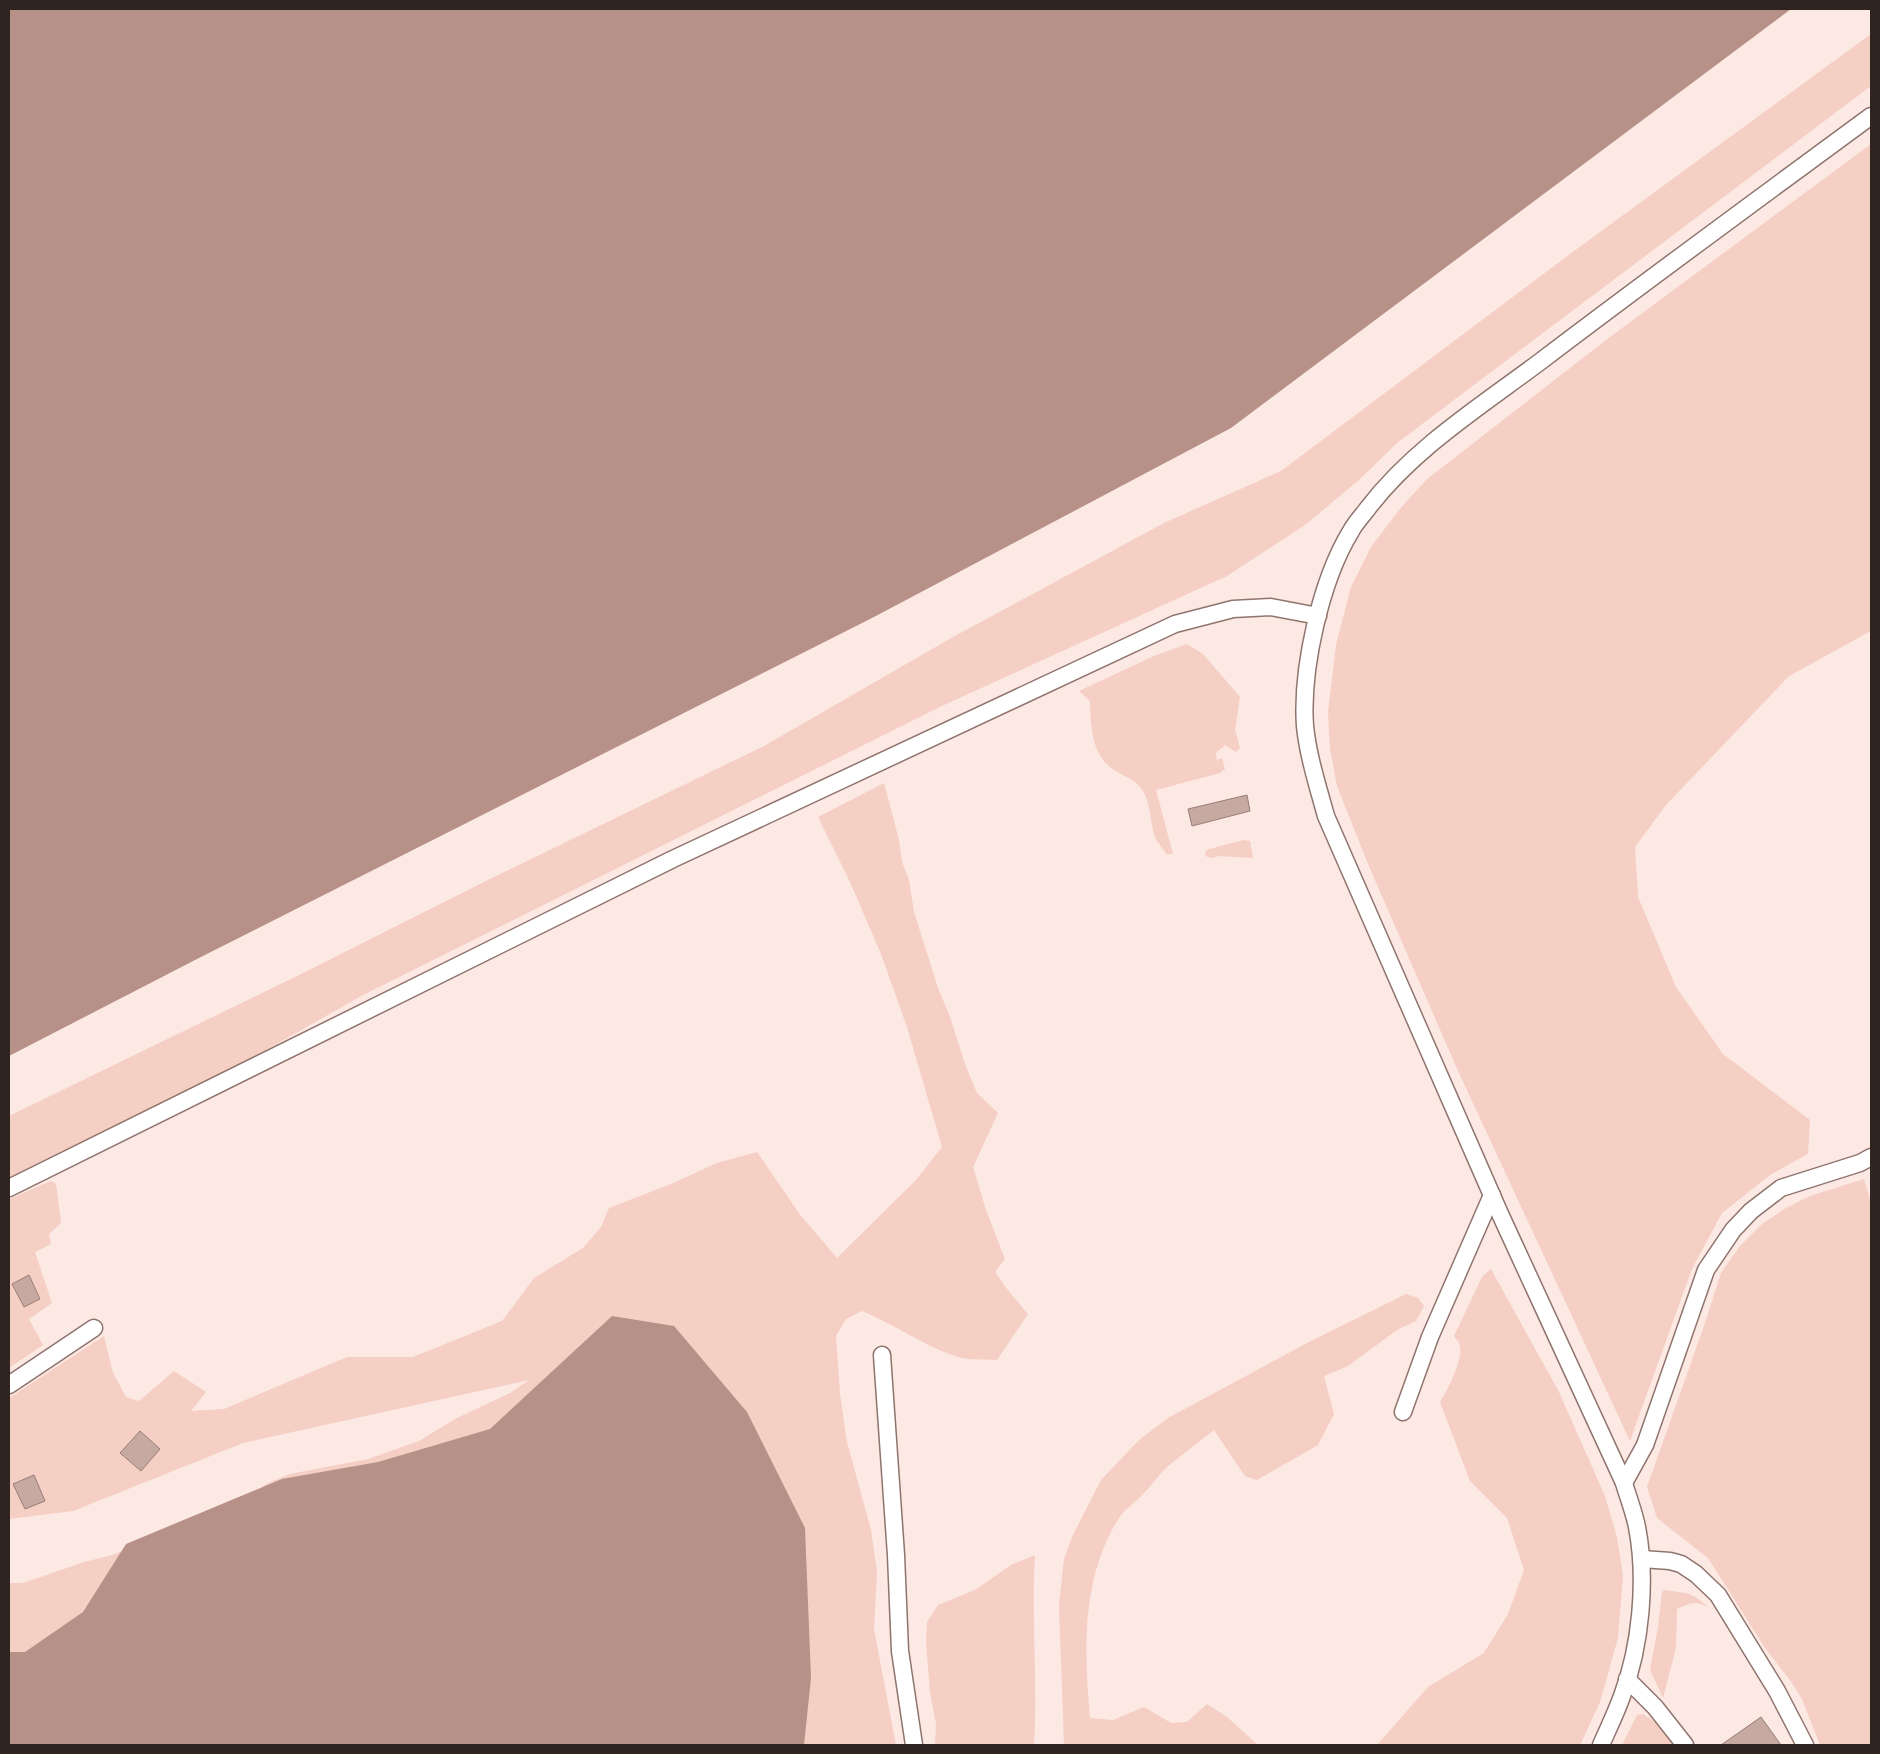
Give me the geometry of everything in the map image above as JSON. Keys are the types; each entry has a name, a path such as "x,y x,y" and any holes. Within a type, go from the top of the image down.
{"lane":[{"path":"1601,1745 1623,1695 1636,1647 1642,1559 1637,1525 1624,1483 1492,1195 1326,816 1315,777 1305,727 1305,687 1318,616 1331,573 1351,530 1408,462 1586,326 1871,116"},
{"path":"9,1188 673,859 1174,624 1233,608 1271,607 1318,616"},
{"path":"1624,1483 1645,1445 1706,1270 1732,1230 1751,1211 1781,1188 1860,1163 1871,1157"},
{"path":"1403,1412 1430,1337 1492,1195"},
{"path":"9,1385 94,1328"},
{"path":"882,1355 896,1555 900,1651 914,1745"},
{"path":"1642,1559 1670,1561 1681,1564 1696,1574 1718,1595 1777,1691 1805,1745"},
{"path":"1627,1680 1655,1707 1685,1745"}],"shaded area":[{"path":"9,9 1791,9 1231,428 874,617 9,1056"},
{"path":"1871,34 1871,86 1397,443 1359,480 1305,525 1227,576 942,706 363,995 229,1071 9,1180 9,1116 764,746 953,637 1164,523 1281,471 1570,254"},
{"path":"1871,144 1871,631 1789,676 1666,805 1635,847 1638,897 1676,987 1723,1054 1810,1120 1808,1154 1770,1175 1722,1213 1692,1269 1630,1441 1458,1071 1368,864 1337,786 1330,749 1328,712 1336,645 1351,587 1371,547 1399,510 1426,480 1610,337"},
{"path":"1187,644 1203,654 1240,697 1235,730 1240,748 1236,752 1225,745 1216,753 1217,760 1222,758 1225,769 1220,773 1156,790 1173,854 1166,854 1156,839 1144,792 1135,782 1106,764 1101,756 1092,730 1090,701 1079,691 1154,656"},
{"path":"884,783 899,840 902,862 909,880 914,912 938,988 977,1093 998,1113 973,1167 986,1210 1005,1259 995,1272 1028,1314 997,1360 960,1358 931,1346 862,1311 846,1319 836,1336 840,1394 847,1442 871,1530 877,1572 874,1629 896,1745 9,1745 9,1583 23,1583 84,1562 113,1555 249,1495 268,1483 290,1474 368,1459 419,1441 455,1419 510,1393 529,1380 243,1443 73,1511 9,1519 9,1398 104,1336 113,1373 126,1397 139,1401 174,1371 206,1392 191,1411 224,1409 347,1357 413,1357 502,1321 534,1278 583,1248 601,1227 609,1208 671,1184 717,1163 757,1152 801,1216 837,1258 916,1180 942,1147 907,1027 881,954 850,882 818,817"},
{"path":"1243,840 1250,841 1253,858 1218,856 1212,858 1205,856 1206,850"},
{"path":"1864,1179 1870,1199 1871,1215 1871,1745 1820,1745 1802,1699 1790,1680 1765,1648 1708,1558 1657,1518 1647,1487 1721,1273 1740,1246 1762,1224 1786,1208 1810,1196"},
{"path":"51,1181 56,1184 61,1223 49,1234 51,1244 35,1252 52,1303 29,1319 43,1345 9,1368 9,1199"},
{"path":"1491,1269 1559,1392 1605,1496 1617,1537 1623,1576 1618,1638 1600,1702 1580,1745 1377,1745 1428,1687 1484,1653 1508,1614 1524,1570 1507,1518 1470,1481 1440,1402 1451,1381 1460,1356 1459,1343 1454,1336 1482,1277"},
{"path":"1406,1294 1418,1298 1424,1306 1416,1321 1397,1330 1348,1366 1324,1376 1334,1414 1318,1445 1257,1480 1245,1476 1214,1430 1166,1468 1121,1515 1107,1541 1098,1565 1088,1615 1087,1667 1090,1718 1113,1720 1144,1707 1171,1723 1187,1722 1207,1704 1227,1717 1258,1745 1064,1745 1059,1604 1064,1559 1072,1537 1101,1480 1139,1440 1168,1418 1307,1343"},
{"path":"612,1316 674,1326 747,1412 805,1528 811,1678 804,1745 9,1745 9,1652 25,1652 83,1612 126,1544 282,1479 378,1462 490,1429"},
{"path":"1035,1555 1034,1745 935,1745 936,1724 930,1692 926,1641 927,1622 938,1605 975,1590 1011,1565"},
{"path":"1665,1590 1692,1595 1708,1607 1692,1603 1677,1609 1676,1648 1663,1698 1650,1670 1662,1592"},
{"path":"1643,1714 1656,1723 1674,1745 1622,1745 1637,1715"}],"building":[{"path":"1247,795 1250,811 1192,826 1188,809"},
{"path":"29,1275 40,1299 24,1307 12,1284"},
{"path":"140,1431 160,1449 141,1471 120,1453"},
{"path":"34,1475 45,1501 25,1509 13,1484"},
{"path":"1761,1717 1781,1745 1721,1745"}]}
